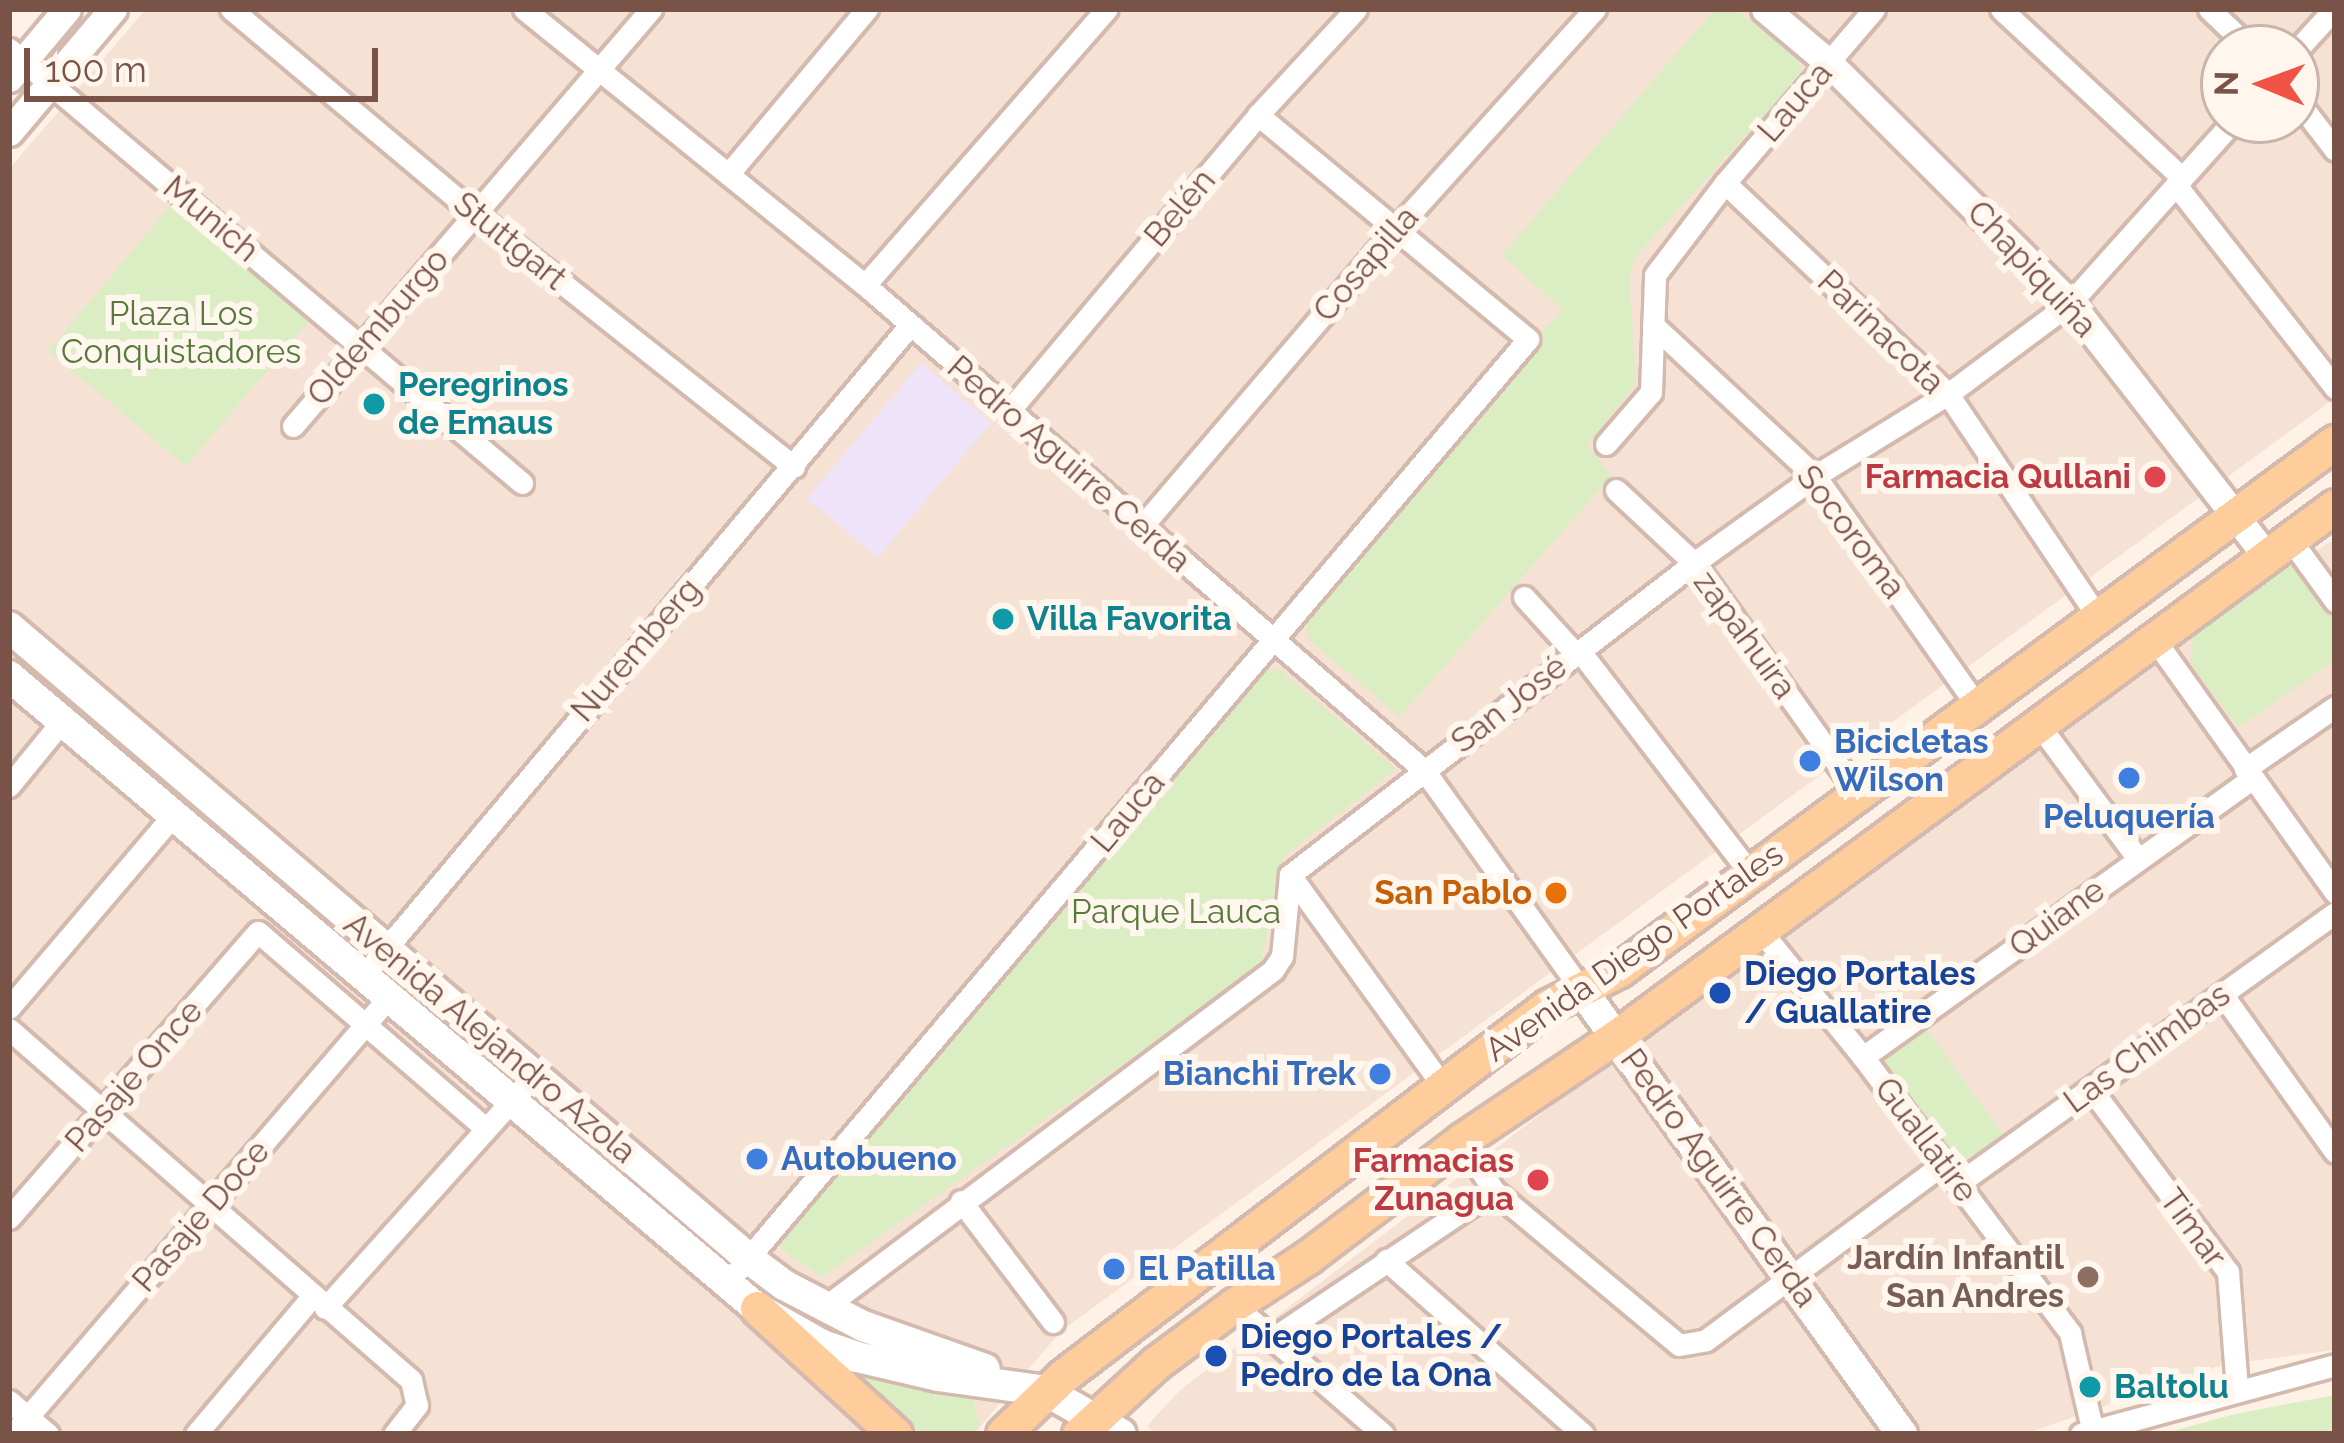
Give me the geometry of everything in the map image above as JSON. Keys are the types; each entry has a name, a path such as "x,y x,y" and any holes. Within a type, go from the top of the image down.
{"main road":[{"name":"Avenida Diego Portales","path":"1003,1434 1046,1391 1548,1006 1619,970 2335,442"},
{"name":"Avenida Diego Portales","path":"1098,1428 1234,1305 1308,1257 1462,1140 1617,1036 2335,506"},
{"name":"Avenida Alejandro Azola","path":"9,627 748,1258 825,1307 1012,1383"},
{"name":"Avenida Alejandro Azola","path":"9,676 757,1309 822,1346 857,1357 938,1376 1046,1391 1098,1428"},
{"name":"Pedro Aguirre Cerda","path":"1581,989 1902,1434"},
{"path":"757,1309 896,1434"}],"street":[{"path":"14,63 67,9"},
{"path":"9,132 113,9"},
{"name":"Stuttgart","path":"231,9 475,214 794,467"},
{"name":"Pedro Aguirre Cerda","path":"524,9 865,285 1143,525 1271,643 1424,770 1581,989"},
{"name":"Oldemburgo","path":"293,426 651,9"},
{"path":"730,172 867,9"},
{"path":"865,285 1106,9"},
{"name":"Belén","path":"1009,411 1258,115 1356,9"},
{"name":"Cosapilla","path":"1143,525 1396,229 1595,9"},
{"name":"Chapiquiña","path":"1765,9 1829,63 2070,303 2237,514 2335,601"},
{"name":"Lauca","path":"1606,444 1652,392 1652,280 1725,183 1874,9"},
{"path":"2002,9 2179,182 2335,388"},
{"name":"Munich","path":"14,63 50,83 522,483"},
{"path":"1258,115 1396,229"},
{"name":"San José","path":"1290,875 1694,562 1815,476 1948,394 2070,303 2213,144"},
{"name":"Parinacota","path":"1725,183 1948,394 2098,617"},
{"name":"Lauca","path":"727,1283 1528,339 1396,229"},
{"name":"Nuremberg","path":"363,976 910,325"},
{"name":"Socoroma","path":"1652,326 1815,476 1977,706"},
{"name":"zapahuira","path":"1616,490 1694,562 1858,794"},
{"path":"1523,597 1577,652 1750,874"},
{"path":"2155,640 2335,892"},
{"name":"Quiane","path":"1863,1057 2138,859 2335,707"},
{"path":"9,786 62,721"},
{"path":"2039,725 2138,859"},
{"path":"9,1008 173,815"},
{"path":"1290,875 1443,1086"},
{"path":"825,1307 1273,970 1282,956 1290,875"},
{"name":"Las Chimbas","path":"1959,1183 2335,914"},
{"name":"Guallatire","path":"1760,930 1863,1057 2069,1333 2086,1431"},
{"name":"Pasaje Once","path":"9,1218 258,932 366,1026"},
{"path":"2222,994 2335,1152"},
{"name":"Pasaje Doce","path":"20,1425 388,998"},
{"path":"366,1026 485,1128"},
{"path":"9,1029 207,1208 411,1380 419,1397 394,1434"},
{"path":"196,1434 534,1076"},
{"name":"Timar","path":"2091,1089 2228,1272 2237,1388"},
{"path":"1462,1140 1493,1190 1679,1345 1694,1344 1943,1164"},
{"path":"1273,1338 1493,1190"},
{"path":"961,1201 1053,1322"},
{"path":"1386,1260 1583,1434"},
{"path":"1234,1305 1383,1434"},
{"path":"2086,1431 2335,1365"},
{"path":"9,1401 20,1425 49,1434"}],"shaded area":[{"path":"146,9 2335,9 2335,398 1060,1332 974,1434 9,1434 9,169"},
{"path":"921,363 991,422 878,558 807,499"},
{"path":"2335,539 2335,1350 2222,1365 2025,1434 1157,1434 1147,1426 1179,1391 2136,658"}],"green space":[{"path":"1715,9 1734,9 1797,54 1801,74 1635,257 1629,277 1636,384 1587,445 1611,476 1400,717 1309,640 1305,619 1562,309 1502,255"},
{"name":"Plaza Los Conquistadores","path":"175,200 313,316 186,467 48,351"},
{"path":"2295,566 2335,621 2335,660 2238,728 2191,664 2194,626 2268,567"},
{"name":"Parque Lauca","path":"1280,670 1396,769 1283,857 1260,967 822,1277 782,1250 780,1232 1262,671"},
{"path":"1923,1024 2006,1139 1956,1163 1940,1154 1874,1060"},
{"path":"844,1367 972,1394 979,1425 970,1434 909,1434"},
{"path":"2335,1395 2335,1434 2162,1434 2235,1414"}],"place":[{"name":"Peregrinos de Emaus","path":"374,404"},
{"name":"Farmacia Qullani","path":"2155,477"},
{"name":"Villa Favorita","path":"1003,619"},
{"name":"Bicicletas Wilson","path":"1810,761"},
{"name":"Peluquería","path":"2129,778"},
{"name":"San Pablo","path":"1556,893"},
{"name":"Diego Portales / Guallatire","path":"1720,993"},
{"name":"Bianchi Trek","path":"1380,1074"},
{"name":"Autobueno","path":"757,1159"},
{"name":"Farmacias Zunagua","path":"1538,1180"},
{"name":"El Patilla","path":"1114,1269"},
{"name":"Jardín Infantil San Andres","path":"2088,1277"},
{"name":"Diego Portales / Pedro de la Ona","path":"1216,1356"},
{"name":"Baltolu","path":"2090,1387"}]}
